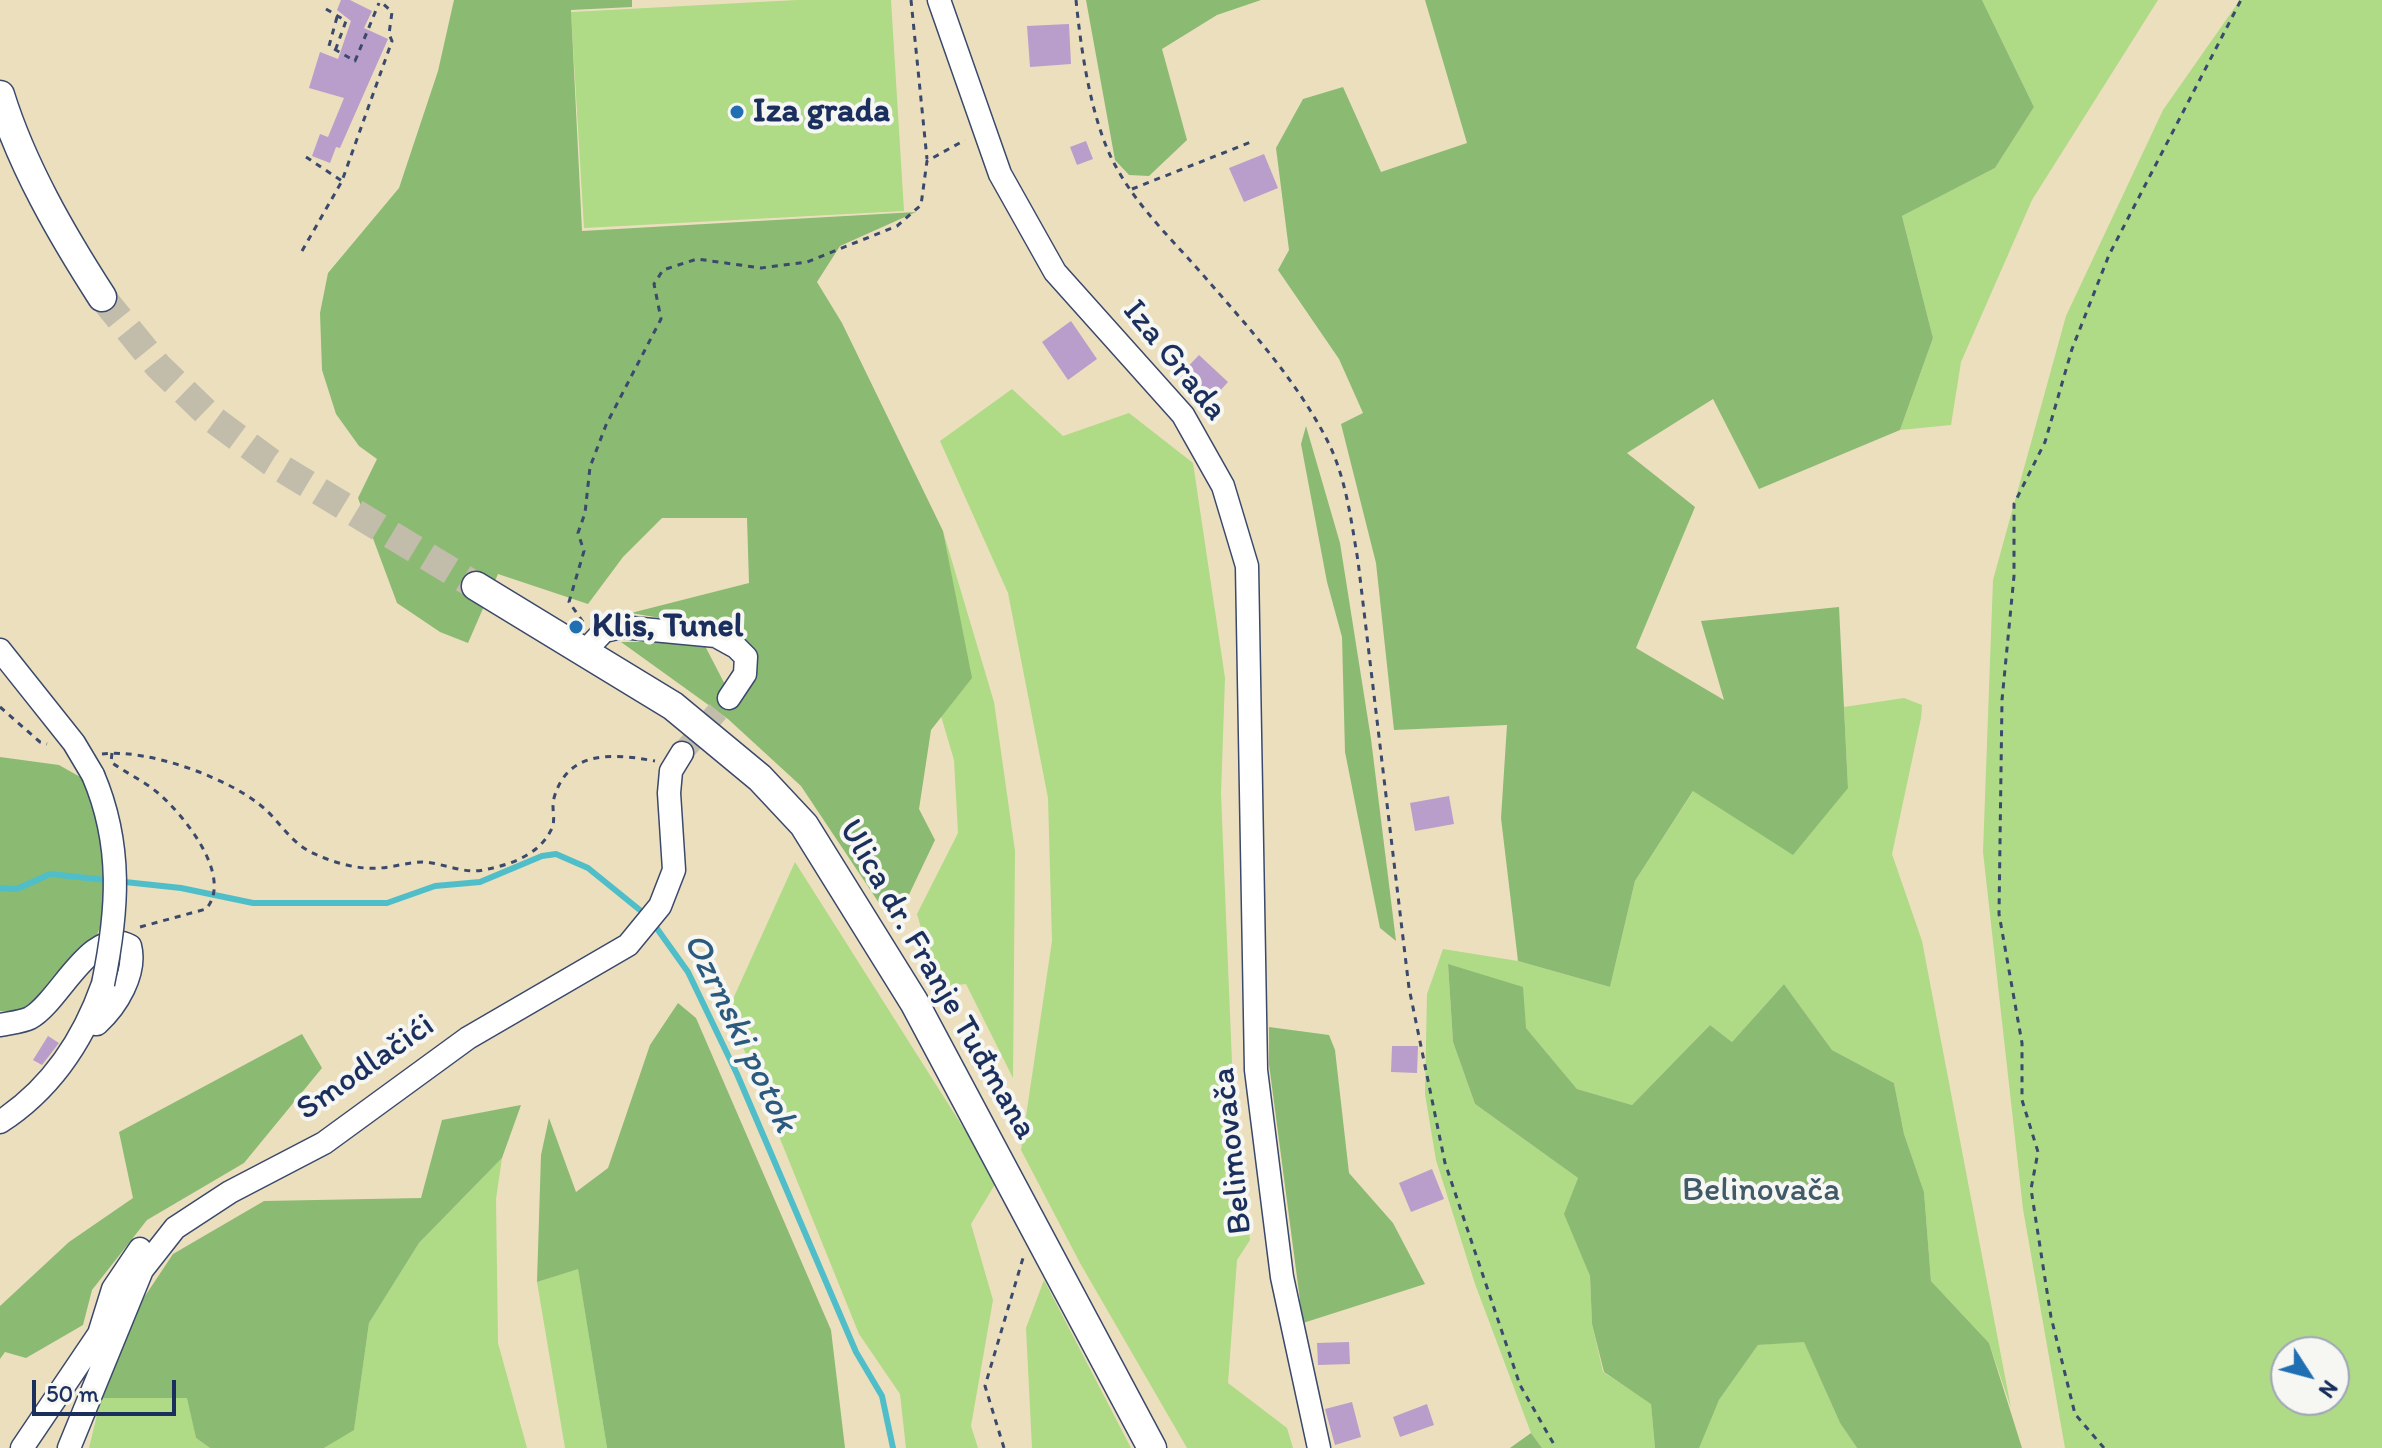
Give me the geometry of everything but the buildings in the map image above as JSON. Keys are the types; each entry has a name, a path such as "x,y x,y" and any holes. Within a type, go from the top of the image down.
{"main road":[{"path":"0,95 8,121 67,243 102,297"},
{"name":"Ulica dr. Franje Tuđmana","path":"476,586 590,644 707,733 760,778 804,825 914,1002 1152,1448"}],"street":[{"name":"Iza Grada","path":"939,0 1000,174 1055,272 1183,415 1223,486 1247,566 1253,842"},
{"path":"590,644 604,631 621,627 716,636 736,647 746,657 745,674 729,698"},
{"path":"0,650 83,758 108,808 117,886 114,930 103,984 89,1023 52,1077 0,1122"},
{"name":"Smodlačići","path":"69,1448 142,1270 175,1228 230,1192 324,1143 468,1038 628,945 660,906 674,870 669,793 677,762"},
{"name":"Belimovača","path":"1253,842 1256,1070 1282,1277 1319,1448"},
{"path":"0,1025 30,1018 92,952 106,943 121,942 130,946 133,958 130,971 106,1016 97,1024 89,1023"},
{"path":"22,1448 99,1334 113,1289 137,1254 145,1243 175,1228"}],"path":[{"path":"302,251 342,181 392,41 389,34 392,12 380,0 355,61 329,46 337,17"},
{"path":"590,644 569,602 584,551 578,533 585,513 590,467 606,425 661,319 654,284 663,270 697,259 761,268 807,262 897,226 921,205 927,161 911,0"},
{"path":"1076,0 1101,132 1130,190 1287,378 1327,439 1346,492 1358,561 1409,988 1445,1163 1520,1385 1556,1448"},
{"path":"2104,1448 2075,1414 2051,1317 2031,1189 2038,1152 2022,1100 2022,1043 1999,914 2002,700 2014,576 2014,504 2045,442 2072,349 2109,255 2241,0"},
{"path":"326,9 346,21 335,51"},
{"path":"927,161 985,131"},
{"path":"1130,190 1251,142"},
{"path":"306,157 342,181"},
{"path":"0,707 40,742 83,758 112,753 173,763 213,777 265,808 305,849 348,865 376,869 422,862 482,870 525,859 554,826 553,798 569,772 587,759 615,753 677,762"},
{"path":"112,753 111,762 156,791 180,815 215,873 217,885 206,909 128,931 121,942"},
{"path":"1004,1448 985,1386 1032,1220"}],"green space":[{"path":"454,0 632,0 632,7 571,10 582,231 916,212 840,246 817,282 842,323 943,531 972,678 931,730 919,809 935,840 906,901 881,906 801,786 728,719 621,642 703,642 733,700 749,655 738,631 631,613 749,583 747,518 662,518 623,557 588,604 498,574 468,643 440,632 397,603 358,498 377,459 359,446 336,414 322,370 320,313 328,273 399,188 438,71"},
{"name":"Iza grada","path":"797,0 891,0 904,211 584,228 571,12"},
{"path":"1086,0 1261,0 1217,15 1162,49 1187,140 1149,176 1129,175 1115,160"},
{"path":"1425,0 1982,0 2034,107 1995,168 1902,216 1933,338 1900,430 1759,489 1713,399 1627,453 1695,507 1636,648 1724,700 1701,621 1839,607 1848,788 1793,855 1693,791 1635,881 1610,987 1518,961 1501,818 1507,725 1394,730 1376,563 1341,424 1363,413 1339,359 1278,270 1289,250 1276,148 1303,99 1343,87 1381,172 1467,143"},
{"path":"1982,0 2158,0 2032,200 1961,362 1951,425 1900,430 1933,338 1902,216 1995,168 2034,107"},
{"path":"2240,0 2382,0 2382,1448 2065,1448 2023,1209 1983,852 1993,580 2066,316 2163,110"},
{"path":"1012,389 1063,436 1129,413 1193,463 1225,678 1221,794 1232,1063 1250,1240 1237,1260 1228,1383 1287,1428 1293,1448 1187,1448 1080,1263 1021,1150 1052,941 1048,798 1008,593 940,441"},
{"path":"1306,426 1340,543 1371,739 1396,941 1380,928 1345,752 1342,637 1327,582 1301,444"},
{"path":"943,531 994,702 1015,851 1013,1078 966,984 938,987 917,914 958,833 954,760 941,716 971,678"},
{"path":"1904,698 1922,705 1921,718 1892,854 1922,941 2011,1408 1989,1343 1931,1281 1924,1192 1904,1134 1894,1083 1832,1050 1784,984 1732,1042 1710,1025 1632,1105 1577,1089 1526,1028 1448,964 1453,1042 1475,1104 1578,1178 1565,1214 1590,1276 1592,1324 1603,1372 1651,1403 1655,1448 1542,1448 1531,1433 1475,1284 1436,1160 1425,1094 1427,994 1443,949 1518,961 1610,987 1635,881 1694,790 1848,788 1844,707"},
{"path":"0,757 59,765 89,782 103,841 107,883 102,923 94,941 75,965 67,961 32,1004 12,1011 0,1011"},
{"path":"795,862 997,1181 971,1224 993,1300 971,1426 978,1448 906,1448 900,1394 859,1334 728,1010"},
{"name":"Belinovača","path":"1448,964 1523,987 1526,1028 1577,1089 1632,1105 1710,1025 1732,1042 1784,984 1832,1050 1894,1083 1904,1134 1924,1192 1931,1281 1989,1343 2022,1448 1857,1448 1840,1423 1804,1342 1758,1345 1719,1400 1699,1448 1655,1448 1651,1404 1604,1372 1592,1324 1590,1276 1564,1214 1578,1178 1475,1104 1453,1042"},
{"path":"678,1003 696,1018 831,1330 845,1448 607,1448 578,1269 537,1282 541,1155 549,1118 576,1192 608,1168 650,1045"},
{"path":"1269,1027 1329,1035 1335,1050 1349,1173 1393,1223 1425,1284 1303,1323 1269,1064"},
{"path":"302,1034 322,1068 244,1163 147,1220 92,1290 83,1325 26,1358 5,1352 0,1359 0,1306 69,1242 133,1198 119,1132"},
{"path":"521,1105 502,1158 419,1243 369,1323 354,1430 324,1448 210,1448 196,1438 187,1398 101,1398 131,1317 173,1254 264,1201 421,1198 442,1120"},
{"path":"502,1158 496,1199 498,1343 527,1448 324,1448 354,1429 369,1323 419,1243"},
{"path":"578,1268 607,1448 565,1448 537,1282"},
{"path":"1044,1280 1131,1448 1032,1448 1026,1328"},
{"path":"1804,1341 1840,1423 1857,1448 1697,1448 1719,1400 1758,1345"},
{"path":"101,1398 188,1398 196,1438 210,1448 89,1448"},
{"path":"1531,1433 1542,1448 1510,1448"}],"waterway":[{"name":"Ozrnski potok","path":"0,888 17,889 50,874 181,888 253,903 387,903 435,886 480,882 542,856 556,854 588,868 646,915"},
{"name":"Ozrnski potok","path":"653,923 688,972 737,1074 856,1352 882,1396 893,1448"}],"tunnel":[{"path":"102,297 158,366 214,420 271,462 476,586"},
{"path":"682,753 729,698"}],"place":[{"name":"Iza grada","path":"737,112"},
{"name":"Klis, Tunel","path":"576,627"}]}
